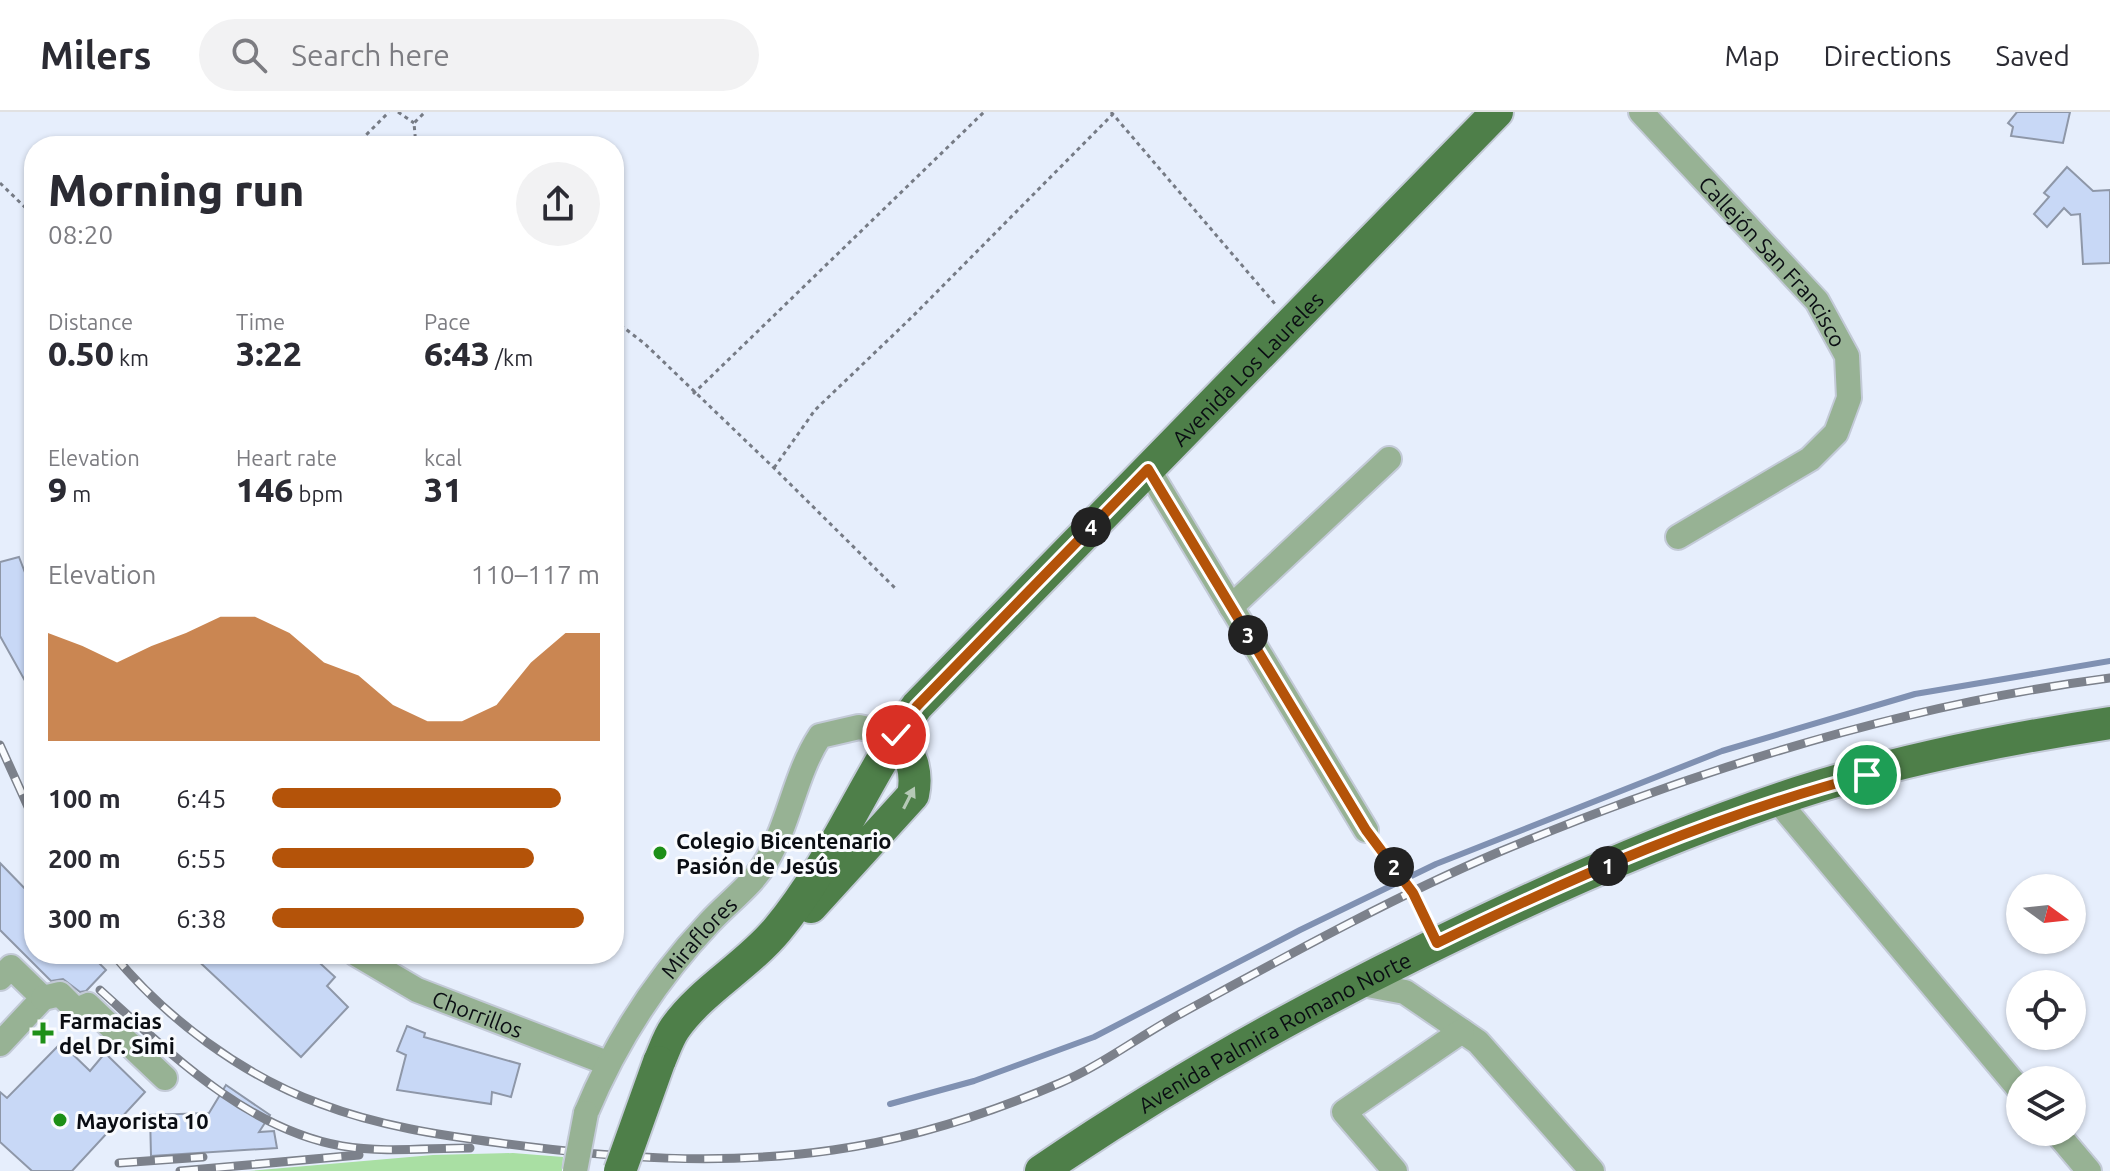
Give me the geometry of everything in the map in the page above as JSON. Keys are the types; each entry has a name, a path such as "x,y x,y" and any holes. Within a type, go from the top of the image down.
{"main road":[{"name":"Avenida Los Laureles","path":"620,1171 659,1062 674,1030 696,1004 777,931 838,841 896,735 917,706 1497,112"},
{"name":"Avenida Palmira Romano Norte","path":"1041,1171 1269,1030 1357,983 1520,903 1645,850 1777,800 1933,757 2041,733 2110,723"},
{"path":"777,931 802,917 913,795 916,774 912,759 896,735"}],"street":[{"name":"Callejón San Francisco","path":"1641,112 1817,301 1847,356 1849,398 1836,433 1810,459 1678,537"},
{"path":"1231,607 1389,459"},
{"path":"1148,469 1366,830"},
{"name":"Miraflores","path":"575,1171 586,1113 607,1063 652,995 707,924 768,859 802,766 820,736 859,727 896,735"},
{"path":"1777,800 2006,1073"},
{"name":"Chorrillos","path":"373,964 417,990 607,1063"},
{"path":"4,967 43,998"},
{"path":"1357,983 1405,992 1478,1042 1592,1171"},
{"path":"0,1044 43,998 60,994 76,1010 88,1005 165,1078"},
{"path":"1395,1171 1344,1112 1462,1031"},
{"path":"2068,1146 2089,1171"}],"path":[{"path":"365,136 389,112"},
{"path":"398,112 414,123"},
{"path":"415,136 414,123 425,112"},
{"path":"693,394 984,112"},
{"path":"774,468 815,410 913,316 1112,113 1291,323"},
{"path":"0,183 24,206"},
{"path":"624,328 645,344 895,588"},
{"path":"1366,830 1413,893 1437,943"}],"green space":[{"path":"513,1153 563,1157 562,1171 249,1171 433,1155"}],"building":[{"path":"2017,112 2070,112 2063,143 2011,136 2013,127 2008,123"},
{"path":"2067,167 2093,191 2110,190 2110,263 2083,264 2080,214 2071,215 2064,208 2047,227 2034,214 2049,197 2044,193"},
{"path":"19,557 24,570 24,679 0,636 0,562"},
{"path":"0,863 24,888 24,954 0,930"},
{"path":"34,964 100,964 106,970 86,991 80,992 63,979 51,981"},
{"path":"202,964 321,964 335,977 327,986 348,1007 301,1057"},
{"path":"407,1026 425,1033 424,1037 520,1064 511,1097 492,1092 491,1104 397,1090 406,1055 397,1051"},
{"name":"Mayorista 10","path":"61,1043 90,1071 105,1053 145,1092 72,1171 32,1171 0,1142 0,1092 7,1098"},
{"path":"226,1085 270,1115 259,1132 274,1131 277,1148 151,1156 150,1115 209,1113"}],"waterway":[{"path":"890,1104 974,1081 1094,1037 1300,930 1436,864 1722,751 1915,694 2110,661"}],"railway":[{"path":"122,964 181,1022 235,1061 292,1092 365,1118 454,1137 624,1156 750,1158 833,1150 949,1124 1060,1083 1260,971 1418,889 1499,852 1647,794 1722,768 1876,724 1954,705 2110,678"},
{"path":"0,745 24,798"},
{"path":"100,990 182,1063 242,1106 274,1123 307,1137 342,1146 390,1150 470,1148"},
{"path":"180,1171 359,1155"},
{"path":"119,1163 203,1157"}],"place":[{"name":"Colegio Bicentenario Pasión de Jesús","path":"660,853"},
{"name":"Farmacias del Dr. Simi","path":"43,1033"},
{"name":"Mayorista 10","path":"60,1120"}],"route":[{"path":"896,735 917,706 1148,469 1366,830 1413,893 1437,943 1520,903 1687,832 1800,792 1867,775"}]}
